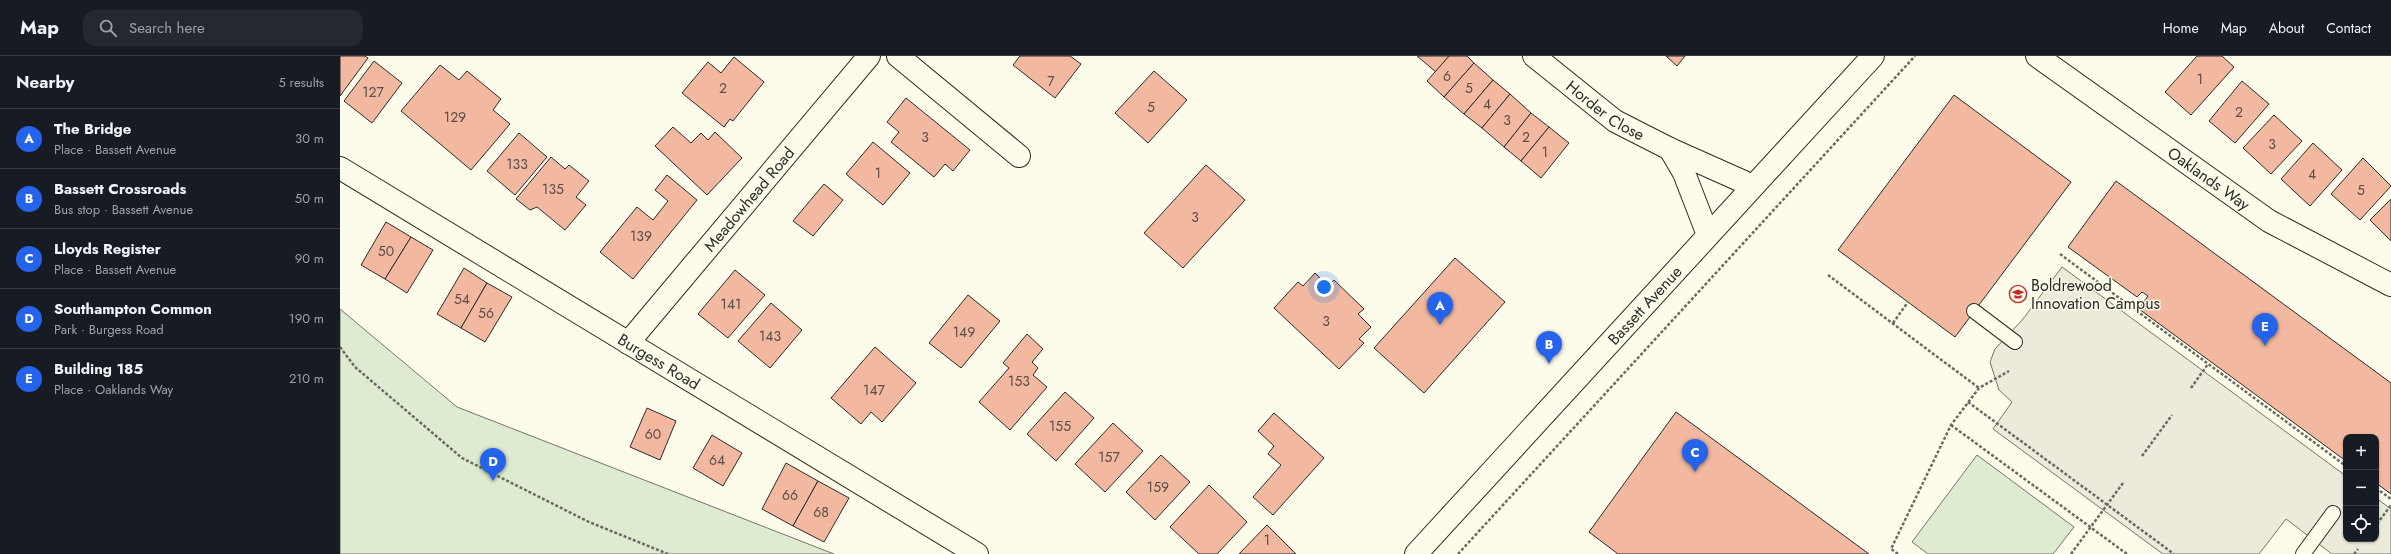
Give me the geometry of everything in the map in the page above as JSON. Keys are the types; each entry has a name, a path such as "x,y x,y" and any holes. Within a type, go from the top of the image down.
{"main road":[{"name":"Meadowhead Road","path":"628,343 869,56"},
{"path":"898,56 1019,156"},
{"name":"Bassett Avenue","path":"1416,554 1873,56"},
{"name":"Oaklands Way","path":"2037,56 2269,221 2391,285"},
{"name":"Horder Close","path":"1544,59 1615,121 1670,149 1753,186"},
{"path":"1670,149 1684,173 1708,235"},
{"name":"Burgess Road","path":"340,168 977,554"}],"lane":[{"path":"1974,311 2015,342"},
{"path":"2303,554 2333,513"}],"path":[{"path":"1458,554 1915,56"},
{"path":"2060,254 2343,464"},
{"path":"1828,275 1979,388"},
{"path":"1893,323 1908,302"},
{"path":"340,347 355,367 462,458 589,522 668,554"},
{"path":"2191,388 2208,364"},
{"path":"1898,554 1891,549 1951,425 1979,388 2009,371"},
{"path":"1968,402 2174,554"},
{"path":"2142,456 2172,415"},
{"path":"1951,425 2127,554"},
{"path":"2072,554 2123,483"},
{"path":"2379,490 2391,499"},
{"path":"2379,521 2391,505"},
{"path":"2354,554 2358,549"}],"green space":[{"path":"340,309 457,407 834,554 340,554"},
{"path":"1977,455 2074,527 2053,554 1928,554 1912,542"}],"shaded area":[{"path":"2062,267 2343,474 2343,542 2379,542 2379,500 2391,509 2391,554 2332,554 2286,519 2259,554 2163,554 1993,429 2012,402 1999,390 1990,362 1995,349 2023,319"}],"building":[{"path":"340,56 365,56 368,58 340,96"},
{"path":"1020,56 1070,56 1081,64 1055,98 1013,65"},
{"path":"1417,56 1449,56 1436,72"},
{"path":"1449,56 1467,56 1474,63 1444,97 1427,81"},
{"path":"1666,56 1685,56 1677,66"},
{"path":"2197,56 2222,56 2234,67 2191,115 2165,92"},
{"path":"734,57 764,82 733,121 730,119 724,127 682,93 708,62 721,73"},
{"path":"374,61 402,83 372,123 344,101"},
{"path":"1474,63 1493,80 1464,114 1444,97"},
{"path":"440,65 459,80 467,71 501,99 493,110 510,124 471,170 401,111"},
{"path":"1154,71 1187,100 1148,143 1115,113"},
{"path":"1493,80 1510,94 1482,128 1464,114"},
{"path":"2242,81 2269,104 2235,143 2209,121"},
{"path":"1510,94 1531,113 1504,147 1482,128"},
{"path":"1954,95 2071,182 1955,337 1838,250"},
{"path":"906,98 970,150 953,171 945,164 934,177 891,142 899,132 887,122"},
{"path":"1531,113 1549,127 1521,161 1504,147"},
{"path":"2274,115 2302,141 2271,174 2243,148"},
{"path":"673,127 691,143 701,133 708,140 715,132 742,158 707,195 655,146"},
{"path":"1549,127 1569,143 1541,178 1521,161"},
{"path":"519,133 547,157 515,195 487,171"},
{"path":"873,142 910,173 883,205 846,174"},
{"path":"2313,143 2342,170 2310,206 2281,179"},
{"path":"551,157 565,169 569,165 589,181 576,197 586,205 565,230 537,207 530,210 516,199"},
{"path":"2363,158 2391,186 2360,220 2331,194"},
{"path":"1206,165 1245,200 1183,268 1144,233"},
{"path":"667,175 697,200 633,279 600,252 637,207 653,220 668,201 655,190"},
{"path":"2116,181 2391,383 2391,494 2379,485 2379,434 2343,434 2343,459 2139,309 2148,296 2142,292 2137,297 2068,247"},
{"path":"824,184 843,200 813,236 793,221"},
{"path":"2391,199 2391,241 2370,220"},
{"path":"386,222 411,237 385,279 361,265"},
{"path":"411,237 433,250 407,293 385,279"},
{"path":"1455,258 1505,302 1424,393 1374,348"},
{"path":"464,268 487,283 461,328 437,314"},
{"path":"735,270 765,295 728,338 698,314"},
{"path":"1315,273 1328,286 1334,280 1364,309 1358,314 1371,327 1359,339 1364,343 1339,369 1274,308 1298,282 1303,286"},
{"path":"487,283 512,297 485,342 461,328"},
{"path":"968,295 1000,321 961,368 929,343"},
{"path":"771,303 802,330 770,368 738,341"},
{"path":"1027,334 1043,349 1032,362 1038,368 1033,375 1047,387 1010,430 979,402 1009,368 1003,363"},
{"path":"875,347 916,383 882,422 871,412 861,424 831,398"},
{"path":"1065,392 1094,418 1056,461 1027,434"},
{"path":"647,408 676,421 660,460 630,447"},
{"path":"1676,412 1869,554 1618,554 1589,532"},
{"path":"1274,413 1324,458 1273,515 1253,497 1281,465 1268,454 1274,446 1258,431"},
{"path":"1113,423 1143,451 1105,492 1075,464"},
{"path":"712,435 742,453 723,486 693,468"},
{"path":"1161,455 1190,482 1155,520 1126,492"},
{"path":"786,463 818,481 793,526 762,509"},
{"path":"818,481 849,498 824,542 793,526"},
{"path":"1209,485 1247,522 1217,554 1199,554 1170,527"},
{"path":"1267,525 1296,554 1239,554"}],"place":[{"name":"Boldrewood Innovation Campus","path":"2018,294"},
{"name":"The Bridge","path":"1440,325"},
{"name":"Building 185","path":"2265,346"},
{"name":"Bassett Crossroads","path":"1549,364"},
{"name":"Lloyds Register","path":"1695,472"},
{"name":"Southampton Common","path":"493,481"}]}
